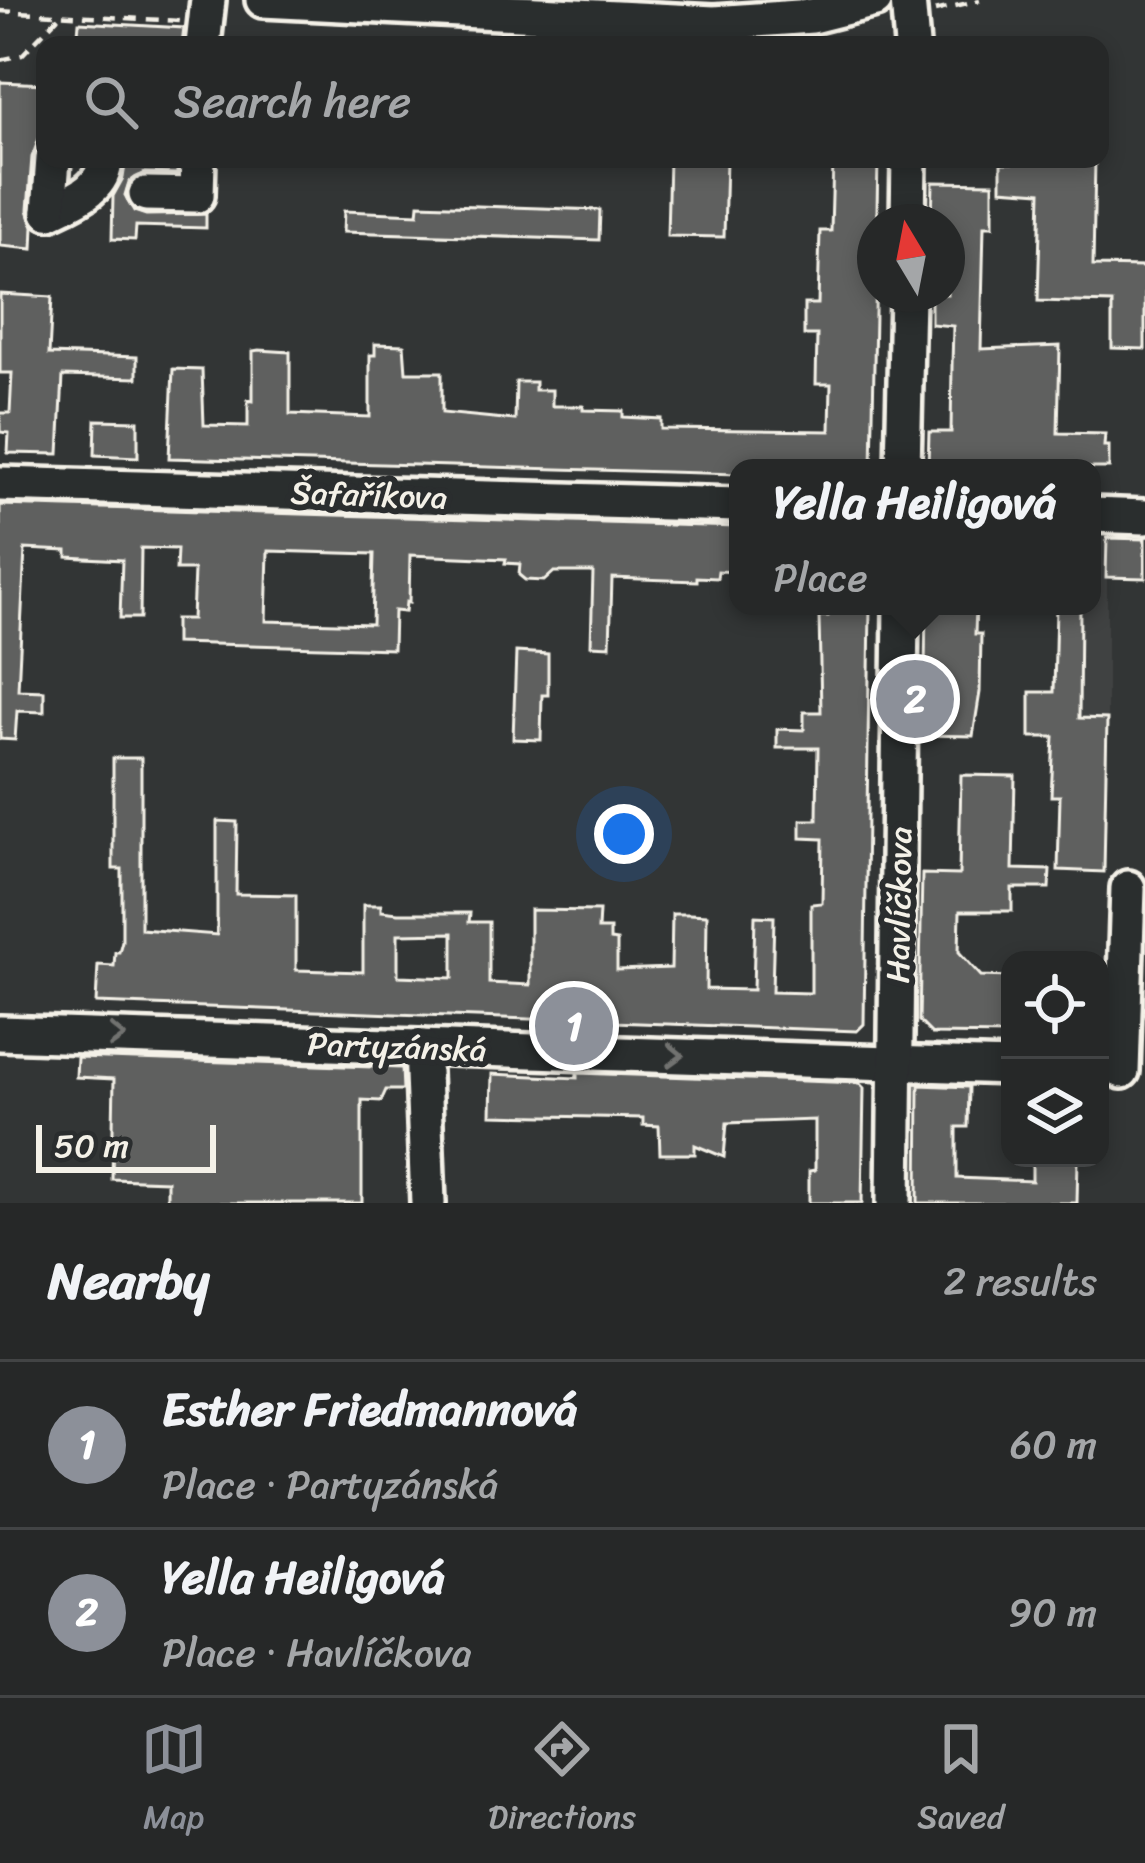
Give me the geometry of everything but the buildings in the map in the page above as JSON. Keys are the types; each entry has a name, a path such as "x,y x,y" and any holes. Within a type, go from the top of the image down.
{"street":[{"path":"204,36 208,0"},
{"path":"263,0 714,23 812,16 875,0"},
{"path":"908,0 911,36"},
{"path":"52,168 49,212 95,186 105,168"},
{"path":"146,194 197,195 198,168"},
{"path":"908,204 909,168"},
{"path":"903,459 907,312"},
{"name":"Šafaříkova","path":"0,484 729,505"},
{"path":"1101,515 1145,517"},
{"name":"Havlíčkova","path":"894,1203 901,615"},
{"path":"1122,1071 1128,888"},
{"name":"Partyzánská","path":"0,1033 1001,1067"},
{"path":"422,1047 428,1203"}],"path":[{"path":"956,0 958,5 980,0"},
{"path":"41,36 62,14"},
{"path":"0,60 22,55 36,41"}],"shaded area":[{"path":"1101,538 1107,538 1107,738 1054,737 1055,615 1101,615"}],"place":[{"name":"Yella Heiligová","path":"915,699"},
{"name":"Esther Friedmannová","path":"574,1026"}]}
